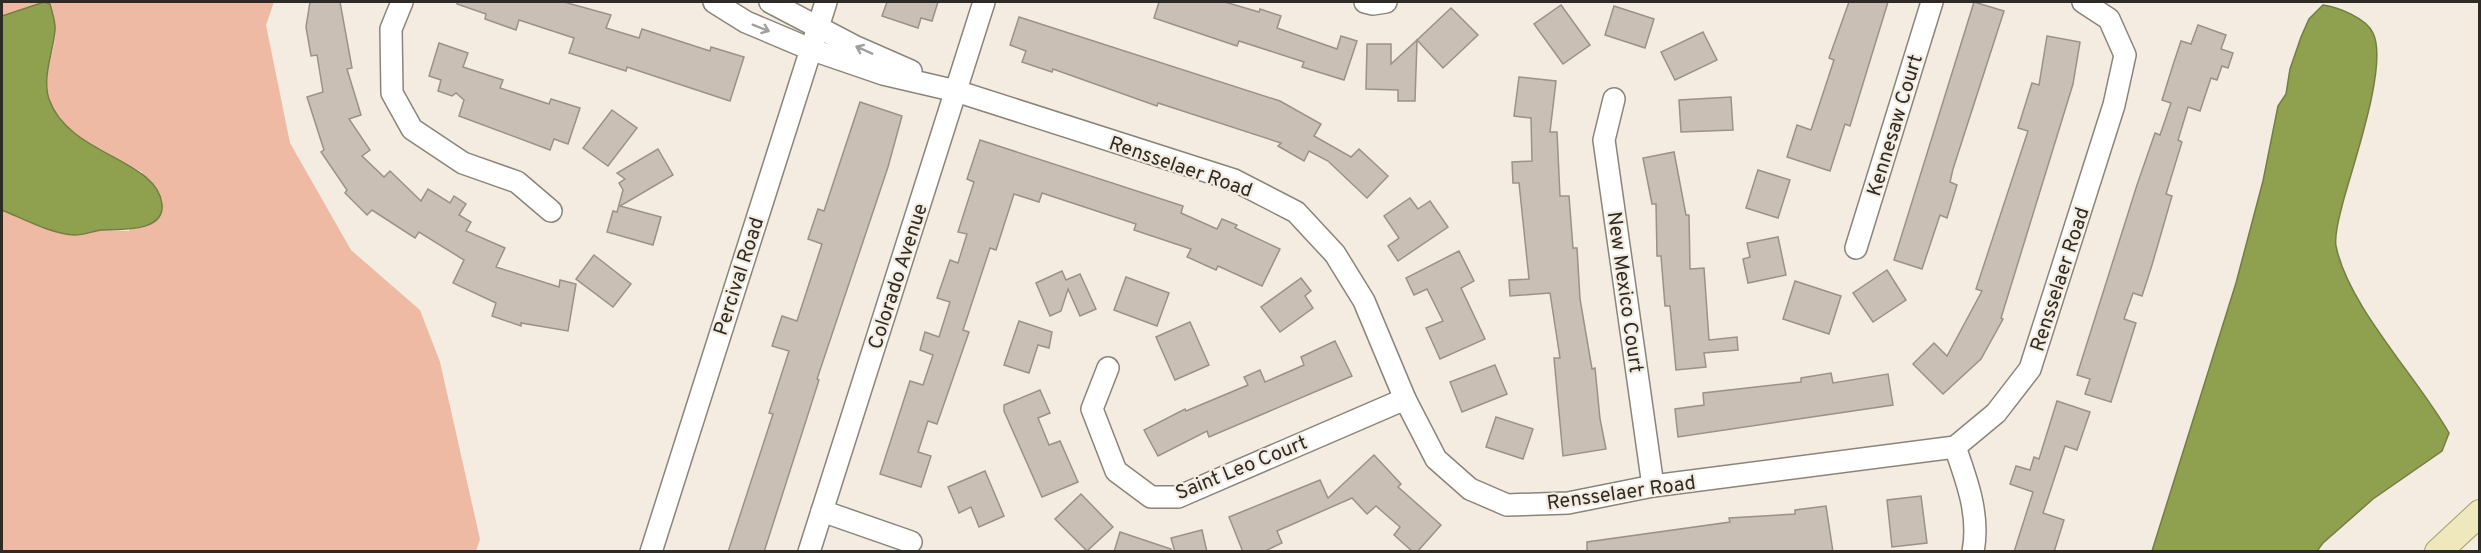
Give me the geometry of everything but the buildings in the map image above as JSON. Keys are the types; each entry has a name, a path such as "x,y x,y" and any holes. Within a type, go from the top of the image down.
{"main road":[{"path":"2438,552 2480,513"}],"street":[{"path":"402,2 391,29 392,93 412,129 463,163 517,182 551,211"},
{"name":"Rensselaer Road","path":"714,2 746,22 810,48 883,74 956,91 1234,180 1296,212 1335,254 1364,301 1405,399 1436,459 1470,489 1507,505 1568,503 1653,486 1955,447 1995,413 2030,369 2114,105 2125,55 2109,19 2084,2"},
{"name":"Rensselaer Road","path":"770,2 818,25 854,46 956,91"},
{"name":"Percival Road","path":"651,552 826,2"},
{"name":"Colorado Avenue","path":"809,552 984,2"},
{"path":"1365,2 1373,4 1386,2"},
{"name":"Kennesaw Court","path":"1856,248 1932,2"},
{"name":"New Mexico Court","path":"1614,99 1604,140 1653,486"},
{"name":"Saint Leo Court","path":"1107,368 1092,409 1116,471 1151,497 1178,497 1405,399"},
{"path":"1955,447 1972,496 1976,538 1973,552"},
{"path":"822,511 911,542"}],"shaded area":[{"path":"2,2 44,2 2,16"},
{"path":"44,2 274,2 266,25 290,143 351,250 420,310 440,362 480,539 476,551 2,551 2,210 75,235 102,230 129,231 142,172 109,156 77,136 54,109 48,92 48,73 56,32"},
{"path":"44,2 50,4 55,28 47,73 49,99 59,118 74,133 145,176 156,189 162,204 161,213 149,225 75,235 47,229 2,210 2,16"},
{"path":"2323,5 2358,18 2373,33 2377,48 2373,92 2338,221 2336,246 2354,293 2449,433 2442,451 2373,499 2317,551 2152,551 2236,283 2263,181 2278,106 2286,94 2290,69 2309,19"}]}
